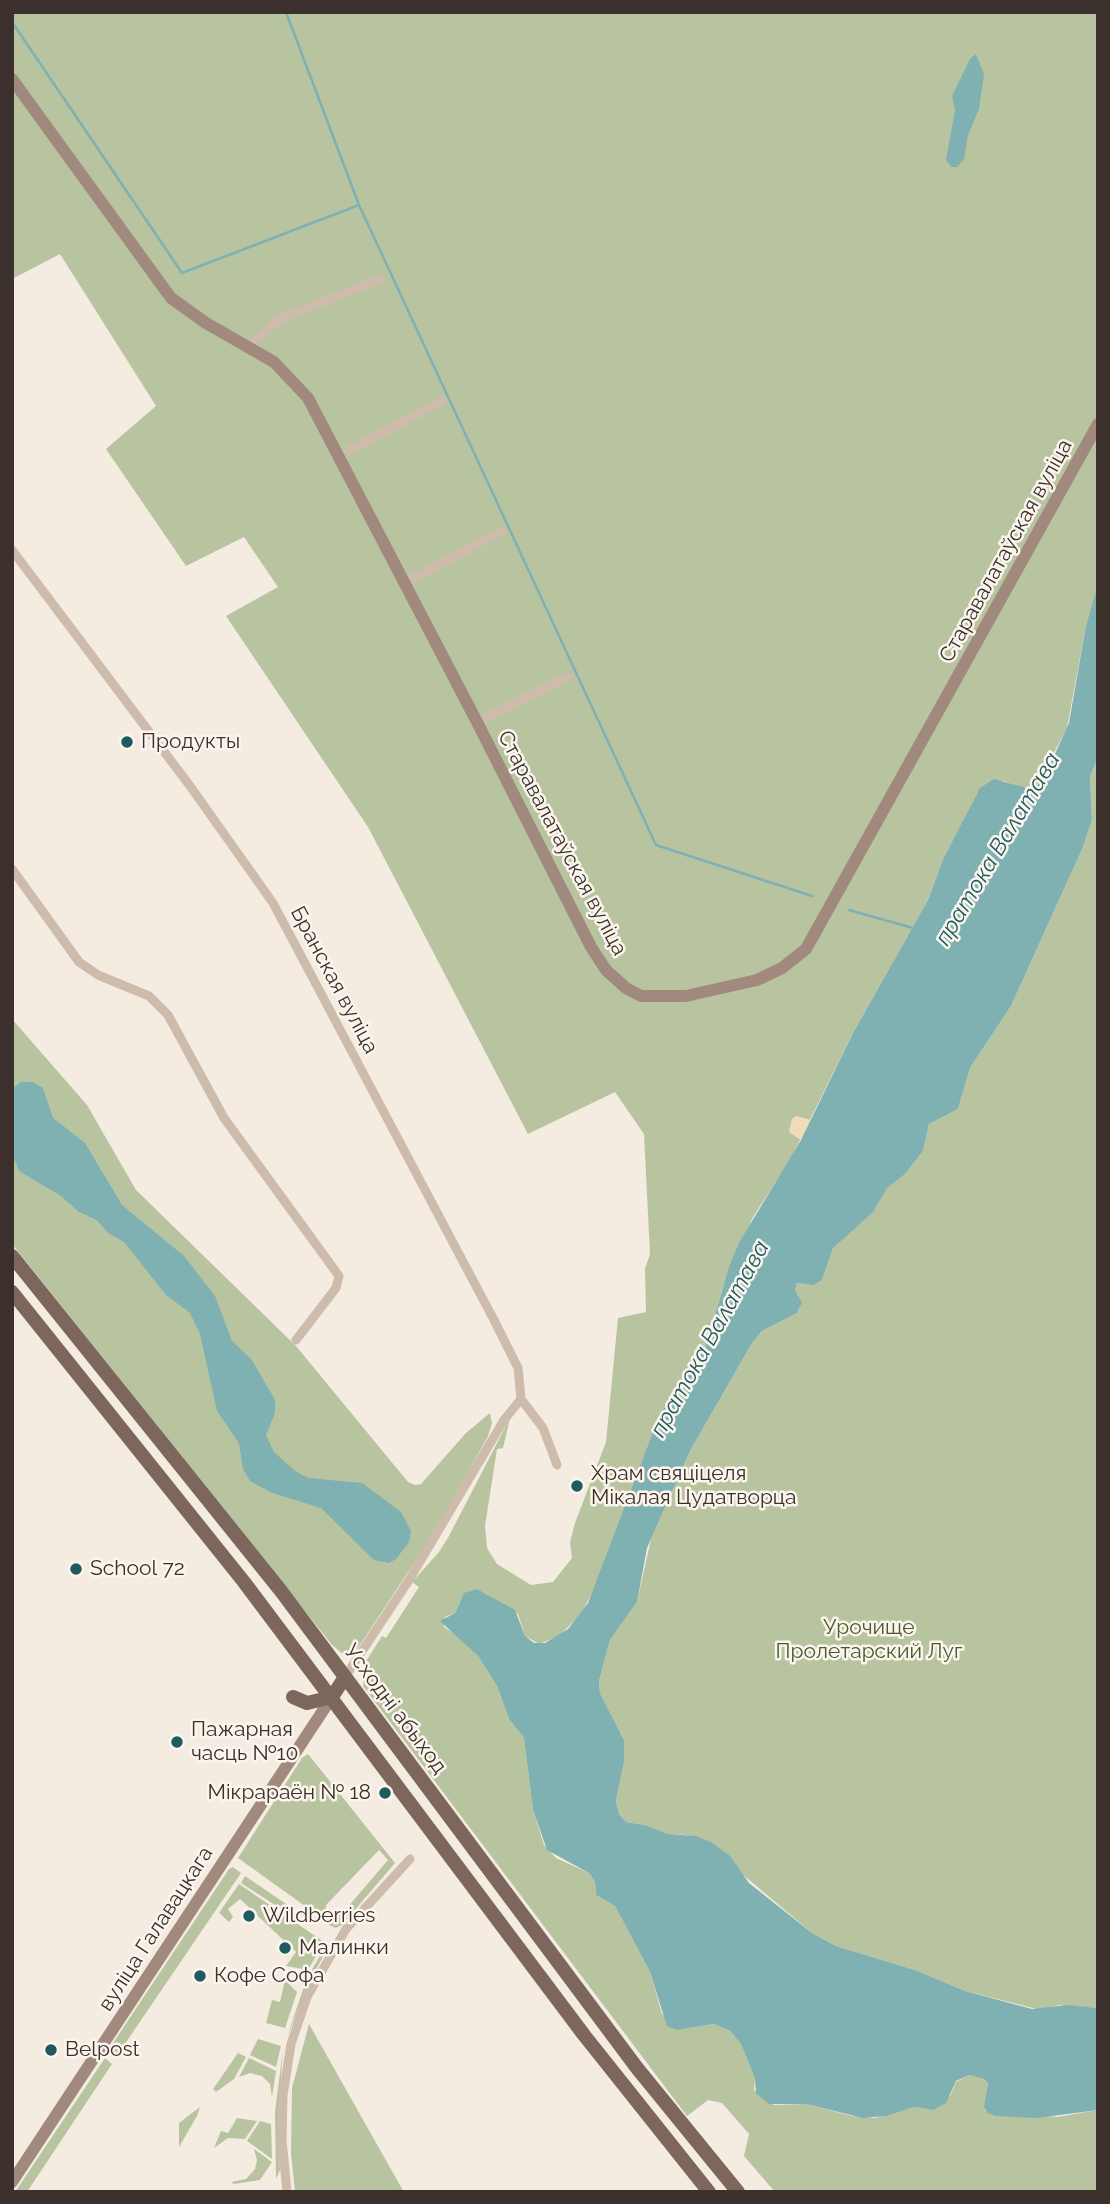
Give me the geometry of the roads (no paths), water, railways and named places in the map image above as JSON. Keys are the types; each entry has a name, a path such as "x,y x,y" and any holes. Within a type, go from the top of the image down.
{"main road":[{"name":"Усходні абыход","path":"12,1256 281,1591 637,2068 738,2192"},
{"name":"Усходні абыход","path":"12,1292 332,1697 584,2035 709,2192"},
{"path":"293,1697 307,1703 332,1697 345,1677"}],"street":[{"name":"Старавалатаўская вуліца","path":"12,79 171,298 206,323 274,362 297,384 339,456 591,947 606,970 626,988 641,996 686,996 769,975 794,960 815,936 1098,424"},
{"path":"248,346 280,319 380,279"},
{"path":"339,456 442,401"},
{"path":"403,584 502,531"},
{"name":"Бранская вуліца","path":"12,550 190,786 273,903 504,1339 518,1368 522,1399 543,1428 556,1465"},
{"path":"477,722 567,677"},
{"path":"12,869 79,962 98,975 149,996 168,1015 225,1118 339,1276 336,1288 296,1340"},
{"path":"345,1677 409,1580 504,1420 522,1399"},
{"name":"вуліца Галавацкага","path":"12,2182 332,1697"},
{"path":"287,2192 282,2140 283,2095 291,2044 304,2006 319,1972 346,1928 410,1859"}],"water":[{"path":"976,54 984,74 979,109 968,135 964,159 957,167 951,167 946,160 955,110 952,96 970,59"},
{"name":"пратока Валатава","path":"1098,584 1098,758 1090,776 1092,820 1083,847 1011,1006 970,1068 958,1109 929,1124 923,1151 905,1174 887,1188 873,1212 833,1248 822,1280 813,1285 797,1283 795,1290 802,1303 797,1313 762,1331 752,1343 690,1451 647,1548 637,1602 610,1640 599,1681 600,1693 624,1740 624,1762 616,1801 619,1814 626,1822 645,1825 669,1834 696,1836 711,1842 730,1856 749,1883 812,1933 836,1946 915,1970 965,1991 1032,2009 1067,2005 1098,2008 1098,2110 1037,2118 996,2116 988,2113 984,2107 988,2083 984,2079 969,2075 956,2081 946,2103 933,2110 914,2107 886,2116 863,2118 806,2104 769,2104 756,2093 755,2079 741,2044 730,2031 714,2024 677,2030 667,2026 650,1972 615,1906 596,1895 595,1882 589,1873 547,1850 533,1810 524,1738 509,1719 497,1686 478,1656 440,1621 455,1613 464,1593 477,1589 515,1610 525,1636 534,1643 545,1643 568,1629 588,1603 660,1414 705,1349 730,1264 740,1241 801,1140 853,1033 929,898 943,859 980,788 994,779 1027,788 1043,780 1069,723 1086,625"},
{"path":"21,1082 33,1082 43,1088 53,1118 85,1143 122,1205 184,1256 215,1296 232,1341 252,1360 275,1400 275,1413 266,1435 274,1452 295,1471 308,1478 362,1483 401,1512 411,1531 409,1542 396,1559 389,1563 374,1560 321,1508 272,1493 250,1481 243,1469 239,1443 217,1411 200,1334 190,1313 166,1295 124,1242 108,1233 97,1220 79,1212 61,1196 19,1171 12,1153 12,1089"}],"waterway":[{"path":"286,12 359,205 656,845 812,896"},
{"path":"12,22 182,273 359,205"},
{"path":"849,910 913,928"}],"place":[{"name":"Продукты","path":"127,742"},
{"name":"Храм свяціцеля Мікалая Цудатворца","path":"577,1486"},
{"name":"School 72","path":"76,1569"},
{"name":"Пажарная часць №10","path":"177,1742"},
{"name":"Мікрараён № 18","path":"385,1793"},
{"name":"Wildberries","path":"249,1916"},
{"name":"Малинки","path":"285,1948"},
{"name":"Кофе Софа","path":"200,1976"},
{"name":"Belpost","path":"51,2050"}],"park label":[{"name":"Урочище Пролетарский Луг","path":"869,1640"}]}
